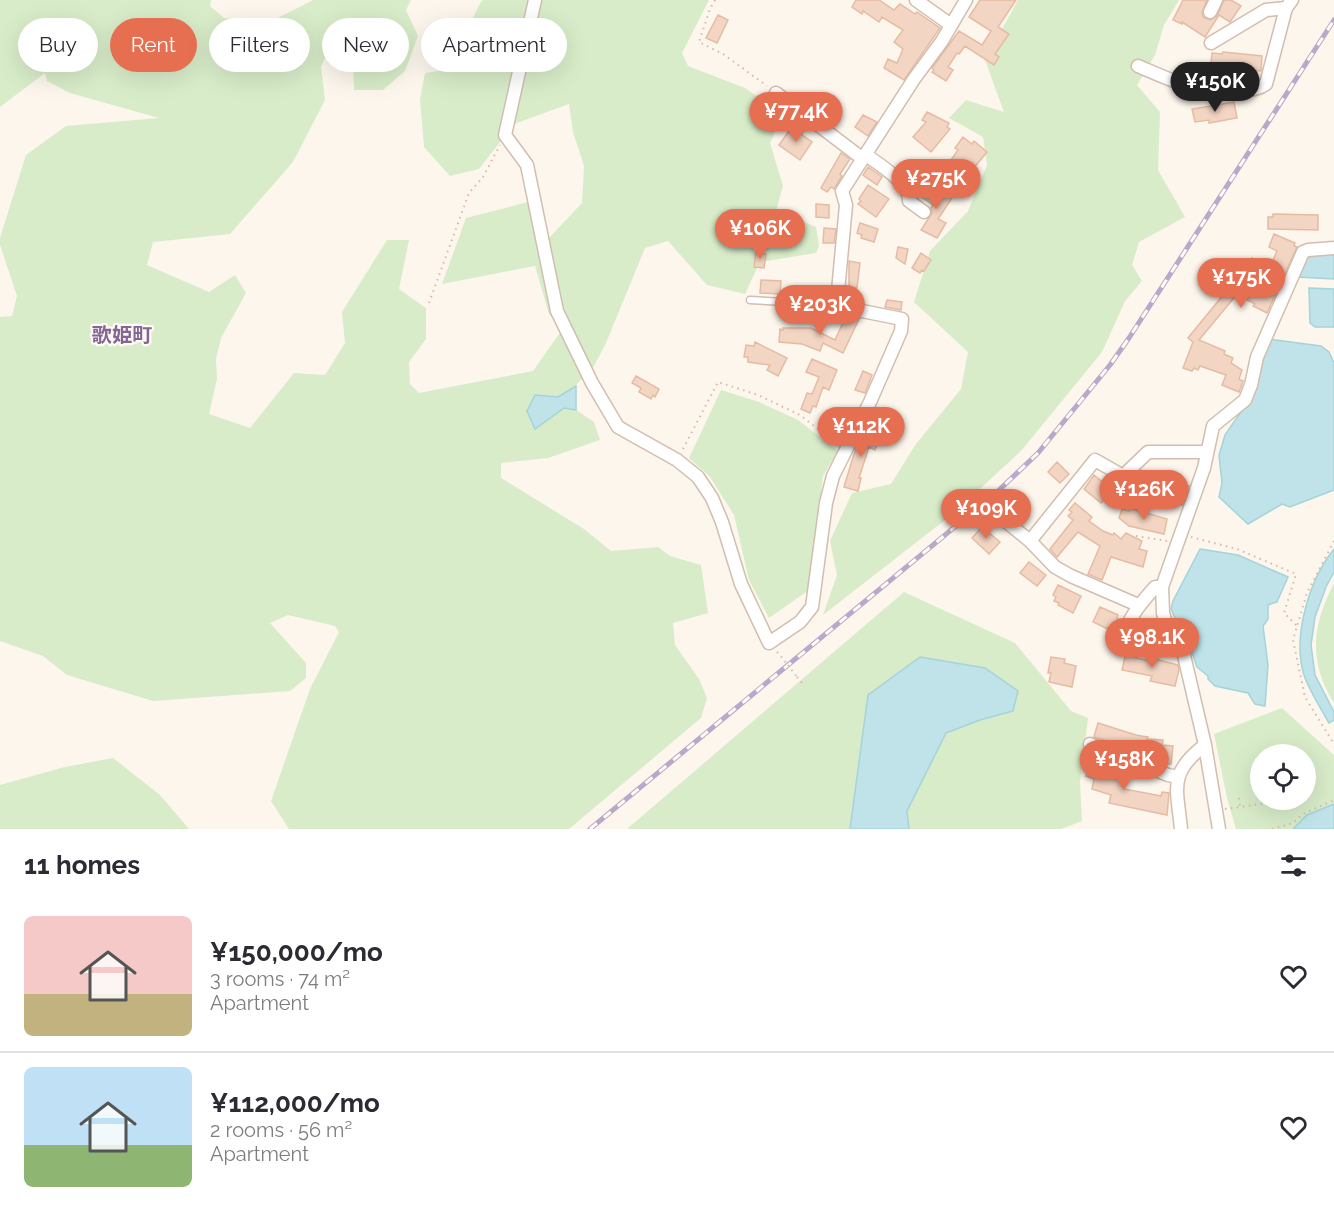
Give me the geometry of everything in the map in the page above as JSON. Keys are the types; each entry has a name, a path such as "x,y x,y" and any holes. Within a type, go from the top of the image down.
{"street":[{"path":"535,0 506,135 527,165 557,311 592,382 618,427 677,460 698,477 712,498 722,522 741,584 769,643 800,622 812,607 826,503 833,476 901,331 902,319 842,308 837,302 846,205 842,191 966,0"},
{"path":"916,0 951,25"},
{"path":"1209,12 1216,0"},
{"path":"1138,66 1188,87 1223,93 1259,89 1266,84 1289,4 1266,5 1211,43"},
{"path":"776,93 905,186 910,195 909,201 924,212"},
{"path":"1219,829 1205,745 1182,647 1167,626 1163,613 1162,587 1204,468 1214,426 1245,400 1257,357 1303,252 1334,248"},
{"path":"1030,541 1095,460 1124,476 1148,452 1207,452"},
{"path":"998,515 1030,541 1056,567 1071,576 1138,605"},
{"path":"1123,640 1125,630 1138,605 1155,587 1162,587"},
{"path":"1090,744 1178,777"},
{"path":"1180,829 1178,777 1181,767 1189,757 1205,745"}],"lane":[{"path":"750,300 840,305"}],"path":[{"path":"715,0 699,42 723,54 776,93"},
{"path":"429,303 469,193 483,177 506,135"},
{"path":"677,460 718,382 758,395 800,415 846,451"},
{"path":"1136,536 1180,538 1237,549 1296,574 1284,613 1297,626"},
{"path":"1333,742 1305,697 1293,640 1307,593 1334,541"},
{"path":"769,643 803,684"},
{"path":"1239,798 1240,807"},
{"path":"1272,829 1293,823 1303,814 1334,800"},
{"path":"1216,811 1250,806"}],"green space":[{"path":"0,0 211,0 210,6 224,18 209,18 209,72 310,72 310,18 278,18 313,0 411,0 406,10 418,36 409,60 409,18 322,18 321,66 325,100 293,162 230,234 153,242 147,265 209,292 235,275 246,293 221,338 216,359 217,379 209,414 250,428 294,373 325,375 345,343 342,312 387,240 409,240 399,289 426,308 426,339 409,362 410,384 419,393 533,371 562,330 549,314 535,266 442,284 466,218 528,202 548,239 582,203 584,166 573,132 569,104 514,124 479,169 450,176 424,147 420,99 425,73 567,72 567,18 473,18 482,0 709,0 682,53 688,66 745,88 783,114 770,143 783,186 776,211 816,227 819,246 816,253 760,262 745,294 707,285 668,241 645,248 606,343 594,366 576,385 558,398 556,414 564,408 576,410 594,422 600,440 548,458 501,463 501,478 584,529 611,551 658,547 670,556 701,565 708,613 673,623 675,645 699,679 707,698 701,718 569,829 289,829 271,801 310,689 339,632 335,626 288,615 270,623 306,663 306,678 290,691 153,701 67,675 43,656 0,641 0,317 12,316 17,296 0,245 0,238 26,155 66,126 159,118 70,93 47,81 45,73 0,107"},
{"path":"1018,0 1179,0 1164,25 1155,55 1137,85 1160,112 1158,170 1185,217 1139,242 1132,265 1142,281 1125,301 1102,352 1021,451 954,513 823,615 837,575 830,541 852,493 891,484 916,444 961,389 968,352 914,302 930,251 968,211 987,165 983,137 949,118 966,100 1004,112 985,60"},
{"path":"353,72 404,72 383,90 354,90"},
{"path":"721,390 759,402 798,420 838,451 823,476 809,590 769,618 749,580 734,515 710,477 689,458"},
{"path":"1334,583 1334,703 1320,673 1316,643 1321,614"},
{"path":"904,592 1015,643 1071,711 1088,718 1080,782 1082,821 1061,829 909,829 907,811 946,733 1013,711 868,695 850,829 627,829"},
{"path":"1282,708 1334,755 1334,812 1303,829 1236,829 1214,734"},
{"path":"113,758 160,795 189,829 0,829 0,785 65,767"}],"water":[{"path":"1334,252 1334,279 1298,277 1307,254"},
{"path":"1309,288 1334,289 1334,327 1315,327 1310,323"},
{"path":"1269,339 1321,346 1329,352 1334,363 1334,490 1290,507 1282,504 1248,524 1219,497 1222,483 1219,455 1225,435 1251,397"},
{"path":"576,386 576,410 564,408 535,429 527,411 535,395 558,397"},
{"path":"1200,549 1238,555 1288,577 1277,602 1268,605 1268,619 1263,626 1268,665 1265,706 1255,704 1248,693 1215,686 1208,679 1208,676 1197,667 1189,644 1171,609"},
{"path":"1334,549 1334,572 1315,617 1311,645 1315,675 1334,712 1334,720 1329,723 1305,678 1300,646 1301,628 1310,593"},
{"path":"920,657 985,668 1018,691 1013,711 946,733 907,811 909,829 850,829 868,695"},
{"path":"1334,804 1334,829 1293,829 1307,815"}],"building":[{"path":"856,0 879,0 894,10 900,4 915,14 917,12 940,28 904,80 884,68 888,59 897,63 903,49 894,42 903,30 882,17 879,22 863,11 862,14 852,7"},
{"path":"980,0 1016,0 998,27 1009,34 995,54 999,57 994,65 965,46 959,54 957,53 948,67 953,70 946,81 932,72 934,70 932,68 959,31 982,45 991,31 969,17"},
{"path":"1183,0 1207,0 1202,13 1203,17 1210,20 1217,16 1224,0 1231,0 1241,6 1230,22 1219,15 1205,37 1182,22 1182,24 1173,20"},
{"path":"718,15 728,20 717,43 706,38"},
{"path":"1223,52 1262,56 1261,71 1221,67 1221,64 1211,63 1212,53 1222,54"},
{"path":"1234,102 1237,118 1209,123 1209,120 1195,122 1192,109"},
{"path":"927,112 949,123 947,127 950,129 931,152 913,137 926,122 922,120"},
{"path":"863,115 877,122 868,136 855,127"},
{"path":"794,124 803,131 801,134 812,142 800,160 779,145"},
{"path":"963,137 972,144 974,141 987,152 968,175 965,173 963,175 948,164 958,150 955,148"},
{"path":"841,153 850,159 834,189 831,187 827,192 821,188"},
{"path":"868,167 882,177 877,185 863,175"},
{"path":"934,183 952,198 938,219 946,223 937,238 921,230 932,213 933,205 923,198"},
{"path":"868,185 889,199 876,217 858,204"},
{"path":"816,204 829,205 829,218 816,217"},
{"path":"1273,214 1318,215 1318,230 1268,229 1268,217 1273,217"},
{"path":"860,223 878,229 874,242 861,238 862,235 857,233"},
{"path":"824,228 836,229 834,243 823,243"},
{"path":"1274,234 1295,243 1294,246 1297,247 1267,313 1242,297 1248,281 1199,340 1225,351 1224,354 1233,358 1231,363 1242,370 1239,379 1243,381 1239,392 1222,385 1226,375 1200,366 1198,370 1194,368 1192,371 1183,368 1193,342 1188,338 1228,289 1225,288 1232,275 1239,277 1246,263 1249,264 1252,258 1270,267 1277,251 1269,247"},
{"path":"898,247 908,249 905,264 896,258"},
{"path":"756,252 766,254 764,268 754,267"},
{"path":"921,253 931,260 920,273 912,268"},
{"path":"849,261 860,263 857,288 849,287"},
{"path":"761,280 781,281 780,294 760,293"},
{"path":"887,300 902,302 901,310 885,307"},
{"path":"846,316 859,319 843,353 823,343 820,351 802,344 779,342 780,329 783,330 783,328 811,328 835,340"},
{"path":"755,342 787,358 778,376 767,370 770,365 748,362 748,357 744,357 746,345 754,346"},
{"path":"812,359 837,370 829,390 823,387 816,407 813,406 810,413 801,409 807,393 812,394 819,377 806,372"},
{"path":"863,371 872,375 865,393 855,390"},
{"path":"636,376 659,389 655,397 653,395 651,399 639,392 641,388 632,383"},
{"path":"866,428 881,434 875,450 869,447 859,478 861,478 858,491 844,487 854,454"},
{"path":"1057,462 1069,474 1060,483 1048,472"},
{"path":"1094,475 1112,490 1101,503 1084,489"},
{"path":"1180,483 1189,486 1182,505 1161,497 1165,487 1177,491"},
{"path":"1018,497 1030,509 1017,520 1006,508"},
{"path":"1075,503 1092,517 1089,521 1103,531 1113,535 1114,533 1121,539 1126,533 1142,541 1139,549 1147,551 1143,567 1111,557 1102,580 1088,574 1100,546 1078,532 1057,557 1050,549 1073,520 1068,516 1072,512 1069,510"},
{"path":"1130,508 1167,519 1164,534 1129,526 1119,518 1122,509 1129,511"},
{"path":"982,527 1000,542 989,554 972,538"},
{"path":"1029,562 1046,575 1037,586 1020,573"},
{"path":"1058,585 1081,596 1073,613 1054,601 1056,597 1053,595"},
{"path":"1100,607 1118,615 1117,618 1121,620 1116,633 1093,622"},
{"path":"1126,652 1137,655 1136,658 1154,662 1155,659 1178,665 1175,686 1150,681 1152,676 1122,670"},
{"path":"1051,657 1065,659 1064,663 1076,666 1072,687 1049,682"},
{"path":"1098,723 1148,737 1147,739 1163,740 1162,745 1173,746 1171,764 1161,764 1158,760 1151,759 1152,756 1132,752 1133,749 1094,737"},
{"path":"1091,759 1109,764 1106,774 1126,782 1124,789 1161,796 1162,792 1169,793 1167,815 1109,803 1111,795 1092,789 1094,779 1086,776 1088,772 1084,771 1087,761 1090,762"}],"railway":[{"path":"590,829 997,492 1038,453 1110,365 1129,338 1334,20"}],"district":[{"name":"歌姫町","path":"122,335"}]}
